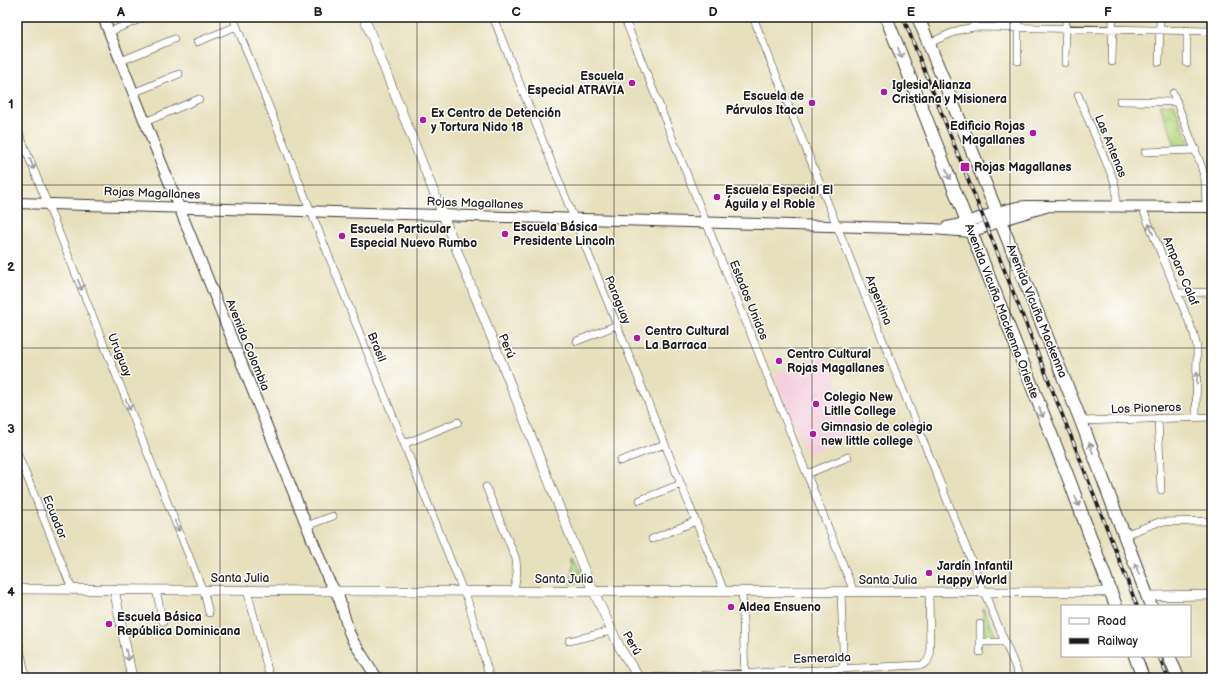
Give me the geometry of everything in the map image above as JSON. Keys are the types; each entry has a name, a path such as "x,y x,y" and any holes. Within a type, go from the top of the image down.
{"main road":[{"name":"Avenida Colombia","path":"103,17 306,526 329,581 339,598 351,637 375,678"},
{"name":"Avenida Vicuña Mackenna Oriente","path":"886,17 1072,489 1116,605"},
{"name":"Avenida Vicuña Mackenna","path":"918,17 1081,421 1149,601"},
{"name":"Rojas Magallanes","path":"17,203 933,229 969,227 999,217 1046,207 1209,206"},
{"path":"1135,657 1142,678"},
{"path":"1169,657 1178,678"}],"street":[{"path":"109,32 145,17"},
{"name":"Brasil","path":"233,17 468,602 490,678"},
{"name":"Perú","path":"364,17 593,591 625,657 639,678"},
{"name":"Paraguay","path":"493,17 724,591"},
{"name":"Estados Unidos","path":"624,17 854,592"},
{"name":"Argentina","path":"754,17 984,592 1020,678"},
{"path":"974,17 974,27"},
{"path":"1018,17 1018,61"},
{"path":"1065,63 1066,17"},
{"path":"1112,62 1113,17"},
{"path":"1159,62 1160,17"},
{"path":"197,42 237,26"},
{"path":"929,43 959,30 974,27 1212,31"},
{"path":"1187,30 1187,62"},
{"path":"120,61 174,39"},
{"path":"133,93 179,74"},
{"path":"1173,92 1196,150 1205,180 1209,206"},
{"name":"Las Antenas","path":"1078,95 1114,181 1116,190 1116,207"},
{"path":"145,122 199,99"},
{"path":"1120,101 1177,102"},
{"name":"Uruguay","path":"17,128 202,590 209,613"},
{"path":"1145,152 1196,150"},
{"name":"Amparo Calaf","path":"1142,207 1196,340 1196,417"},
{"path":"1177,293 1212,292"},
{"path":"577,341 616,325"},
{"name":"Los Pioneros","path":"1081,421 1212,417"},
{"path":"1158,418 1161,490"},
{"path":"404,444 458,422"},
{"path":"620,461 665,444"},
{"name":"Ecuador","path":"17,452 72,589"},
{"path":"807,474 848,457"},
{"path":"640,500 681,484"},
{"path":"486,487 516,559 517,572 514,591"},
{"path":"306,526 333,516"},
{"path":"1124,535 1159,522 1212,520"},
{"path":"652,539 696,521"},
{"name":"Santa Julia","path":"17,589 1111,592"},
{"path":"114,590 132,678"},
{"path":"156,590 163,622"},
{"path":"246,590 270,678"},
{"path":"742,591 745,675"},
{"path":"841,592 844,678"},
{"name":"Esmeralda","path":"646,678 745,675 844,668 919,666 925,664 929,660 930,655 929,592"},
{"path":"1149,601 1212,595"},
{"path":"980,624 980,652"},
{"path":"569,641 611,630"},
{"path":"17,634 26,678"},
{"path":"980,642 1005,642"}],"shaded area":[{"name":"Colegio New Litlle College","path":"825,354 857,433 807,454 774,375"}],"green space":[{"path":"1174,104 1191,147 1176,147 1160,105"},
{"path":"573,556 585,583 571,584"},
{"path":"983,608 998,641 986,641 983,638"}],"railway":[{"path":"903,17 1078,454 1137,605"},
{"path":"1159,657 1168,678"}],"place":[{"name":"Escuela Especial ATRAVIA","path":"632,83"},
{"name":"Iglesia Alianza Cristiana y Misionera","path":"884,92"},
{"name":"Escuela de Párvulos Itaca","path":"812,103"},
{"name":"Ex Centro de Detención y Tortura Nido 18","path":"423,120"},
{"name":"Edificio Rojas Magallanes","path":"1033,133"},
{"name":"Rojas Magallanes","path":"965,167"},
{"name":"Escuela Especial El Águila y el Roble","path":"717,197"},
{"name":"Escuela Básica Presidente Lincoln","path":"505,234"},
{"name":"Escuela Particular Especial Nuevo Rumbo","path":"342,236"},
{"name":"Centro Cultural La Barraca","path":"637,338"},
{"name":"Centro Cultural Rojas Magallanes","path":"779,361"},
{"name":"Colegio New Litlle College","path":"816,404"},
{"name":"Gimnasio de colegio new little college","path":"813,434"},
{"name":"Jardín Infantil Happy World","path":"929,573"},
{"name":"Aldea Ensueno","path":"731,607"},
{"name":"Escuela Básica República Dominicana","path":"109,624"}]}
